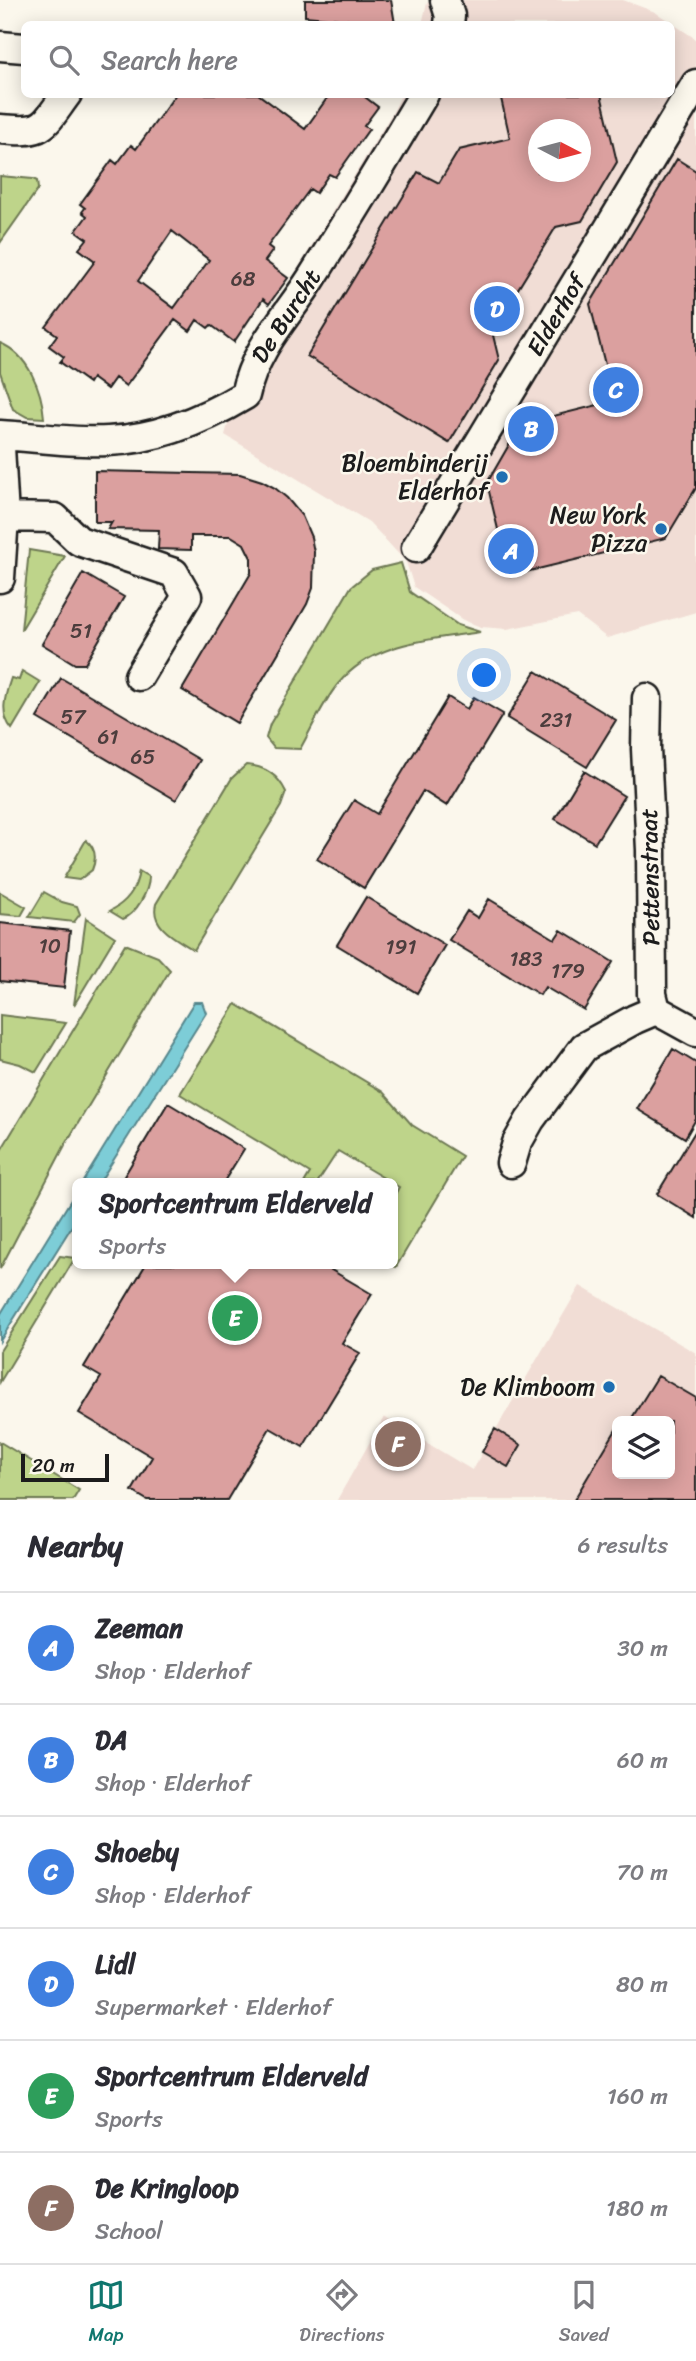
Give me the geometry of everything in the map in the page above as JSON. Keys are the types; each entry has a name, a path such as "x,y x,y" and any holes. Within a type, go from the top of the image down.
{"street":[{"path":"445,0 449,21"},
{"path":"0,46 21,48"},
{"name":"Elderhof","path":"416,548 696,84"},
{"path":"0,129 31,131 42,127 64,98"},
{"name":"De Burcht","path":"0,435 105,441 131,439 157,434 217,412 245,395 257,355 310,281 422,98"},
{"path":"0,447 0,578"},
{"path":"2,500 55,518 79,541 174,573 187,596 139,676"},
{"name":"Pettenstraat","path":"647,698 652,994 656,1010"},
{"path":"512,1163 517,1143 530,1121 584,1047 656,1010 696,1032"}],"shaded area":[{"path":"432,0 623,0 655,12 669,21 423,21 427,3"},
{"path":"675,25 696,39 696,612 607,638 577,615 507,629 481,627 463,620 414,587 406,562 369,522 225,435 248,351 400,98 675,98"},
{"name":"De Klimboom","path":"580,1286 696,1353 696,1500 337,1500 384,1417 472,1470"}],"green space":[{"path":"0,176 33,179 37,181 38,189 0,243"},
{"path":"0,343 18,355 32,374 44,418 27,417 13,409 0,372"},
{"path":"29,550 65,556 21,630"},
{"path":"401,563 410,592 458,625 480,632 403,645 368,659 338,684 300,749 274,748 266,738 270,724 351,587 372,570"},
{"path":"22,671 40,682 12,729 6,718 5,699 11,678 19,680"},
{"path":"246,765 270,772 286,792 281,806 194,950 161,926 155,912 156,904 232,778"},
{"path":"86,840 95,854 92,870 79,880 64,878"},
{"path":"139,871 149,877 147,889 137,907 123,919 110,911 130,895"},
{"path":"0,892 26,907 21,916 0,914"},
{"path":"44,892 62,902 77,906 80,914 74,922 29,917"},
{"path":"86,918 115,937 74,1005"},
{"path":"125,944 158,957 170,970 65,1145 0,1269 0,1152"},
{"path":"236,1004 383,1092 412,1125 462,1156 398,1264 398,1178 384,1178 338,1151 320,1178 307,1178 310,1173 180,1094"},
{"path":"0,1015 66,1023 36,1072 0,1059"},
{"path":"60,1256 72,1258 72,1263 0,1382 0,1351"},
{"path":"0,1442 79,1490 73,1500 0,1500"}],"water":[{"path":"194,1002 202,1002 206,1013 102,1178 85,1178"},
{"path":"72,1198 72,1226 0,1341 0,1315"}],"building":[{"path":"305,0 391,0 394,21 361,21 305,16"},
{"path":"173,98 263,98 305,129 327,98 366,98 378,107 364,126 369,129 335,177 329,174 316,193 310,189 268,246 273,250 265,261 288,278 269,304 263,299 234,342 211,325 208,328 197,320 190,331 175,320 126,386 115,378 107,389 92,378 89,383 60,362 64,357 49,346 57,335 46,327 95,261 79,249 87,239 76,231 87,216 82,212 85,208 80,204 112,160 117,164 131,145 136,149","holes":["172,231 209,260 174,308 138,281"]},
{"path":"501,98 602,98 617,162 582,221 556,227 492,331 499,360 449,443 307,356 418,172 439,183 459,150 510,138"},
{"path":"677,159 696,171 696,488 666,538 509,576 487,483 521,424 614,401 590,304"},
{"path":"95,471 240,474 275,488 302,516 314,552 313,588 307,604 237,723 182,690 251,573 251,558 244,544 231,536 191,536 191,550 158,549 159,530 108,529 112,522 95,522"},
{"path":"83,573 124,597 85,664 75,664 42,644"},
{"path":"536,671 616,720 587,767 507,718"},
{"path":"61,678 200,760 176,800 37,718"},
{"path":"448,697 467,709 474,697 503,714 447,806 423,791 364,888 317,859 354,800 377,814"},
{"path":"584,771 624,796 595,843 555,819"},
{"path":"366,897 445,945 417,993 337,945"},
{"path":"489,899 555,939 561,930 613,962 584,1010 545,987 540,995 449,940 467,911 478,918"},
{"path":"0,923 70,931 64,988 0,981"},
{"path":"673,1049 696,1063 696,1119 685,1138 637,1109"},
{"path":"168,1103 244,1149 226,1178 123,1178"},
{"path":"696,1130 696,1218 657,1194"},
{"path":"143,1269 330,1269 372,1294 342,1343 360,1353 303,1447 270,1428 227,1500 147,1500 132,1491 152,1457 79,1413 101,1377 84,1367"},
{"path":"658,1376 696,1398 696,1500 574,1500 612,1436 612,1479 675,1479 675,1416 633,1416"},
{"path":"495,1429 521,1445 508,1467 482,1452"}],"place":[{"name":"Lidl","path":"497,309"},
{"name":"Shoeby","path":"616,390"},
{"name":"DA","path":"531,429"},
{"name":"Bloembinderij Elderhof","path":"502,477"},
{"name":"New York Pizza","path":"661,529"},
{"name":"Zeeman","path":"511,551"},
{"name":"Sportcentrum Elderveld","path":"235,1318"},
{"name":"De Klimboom","path":"609,1387"},
{"name":"De Kringloop","path":"398,1444"}]}
